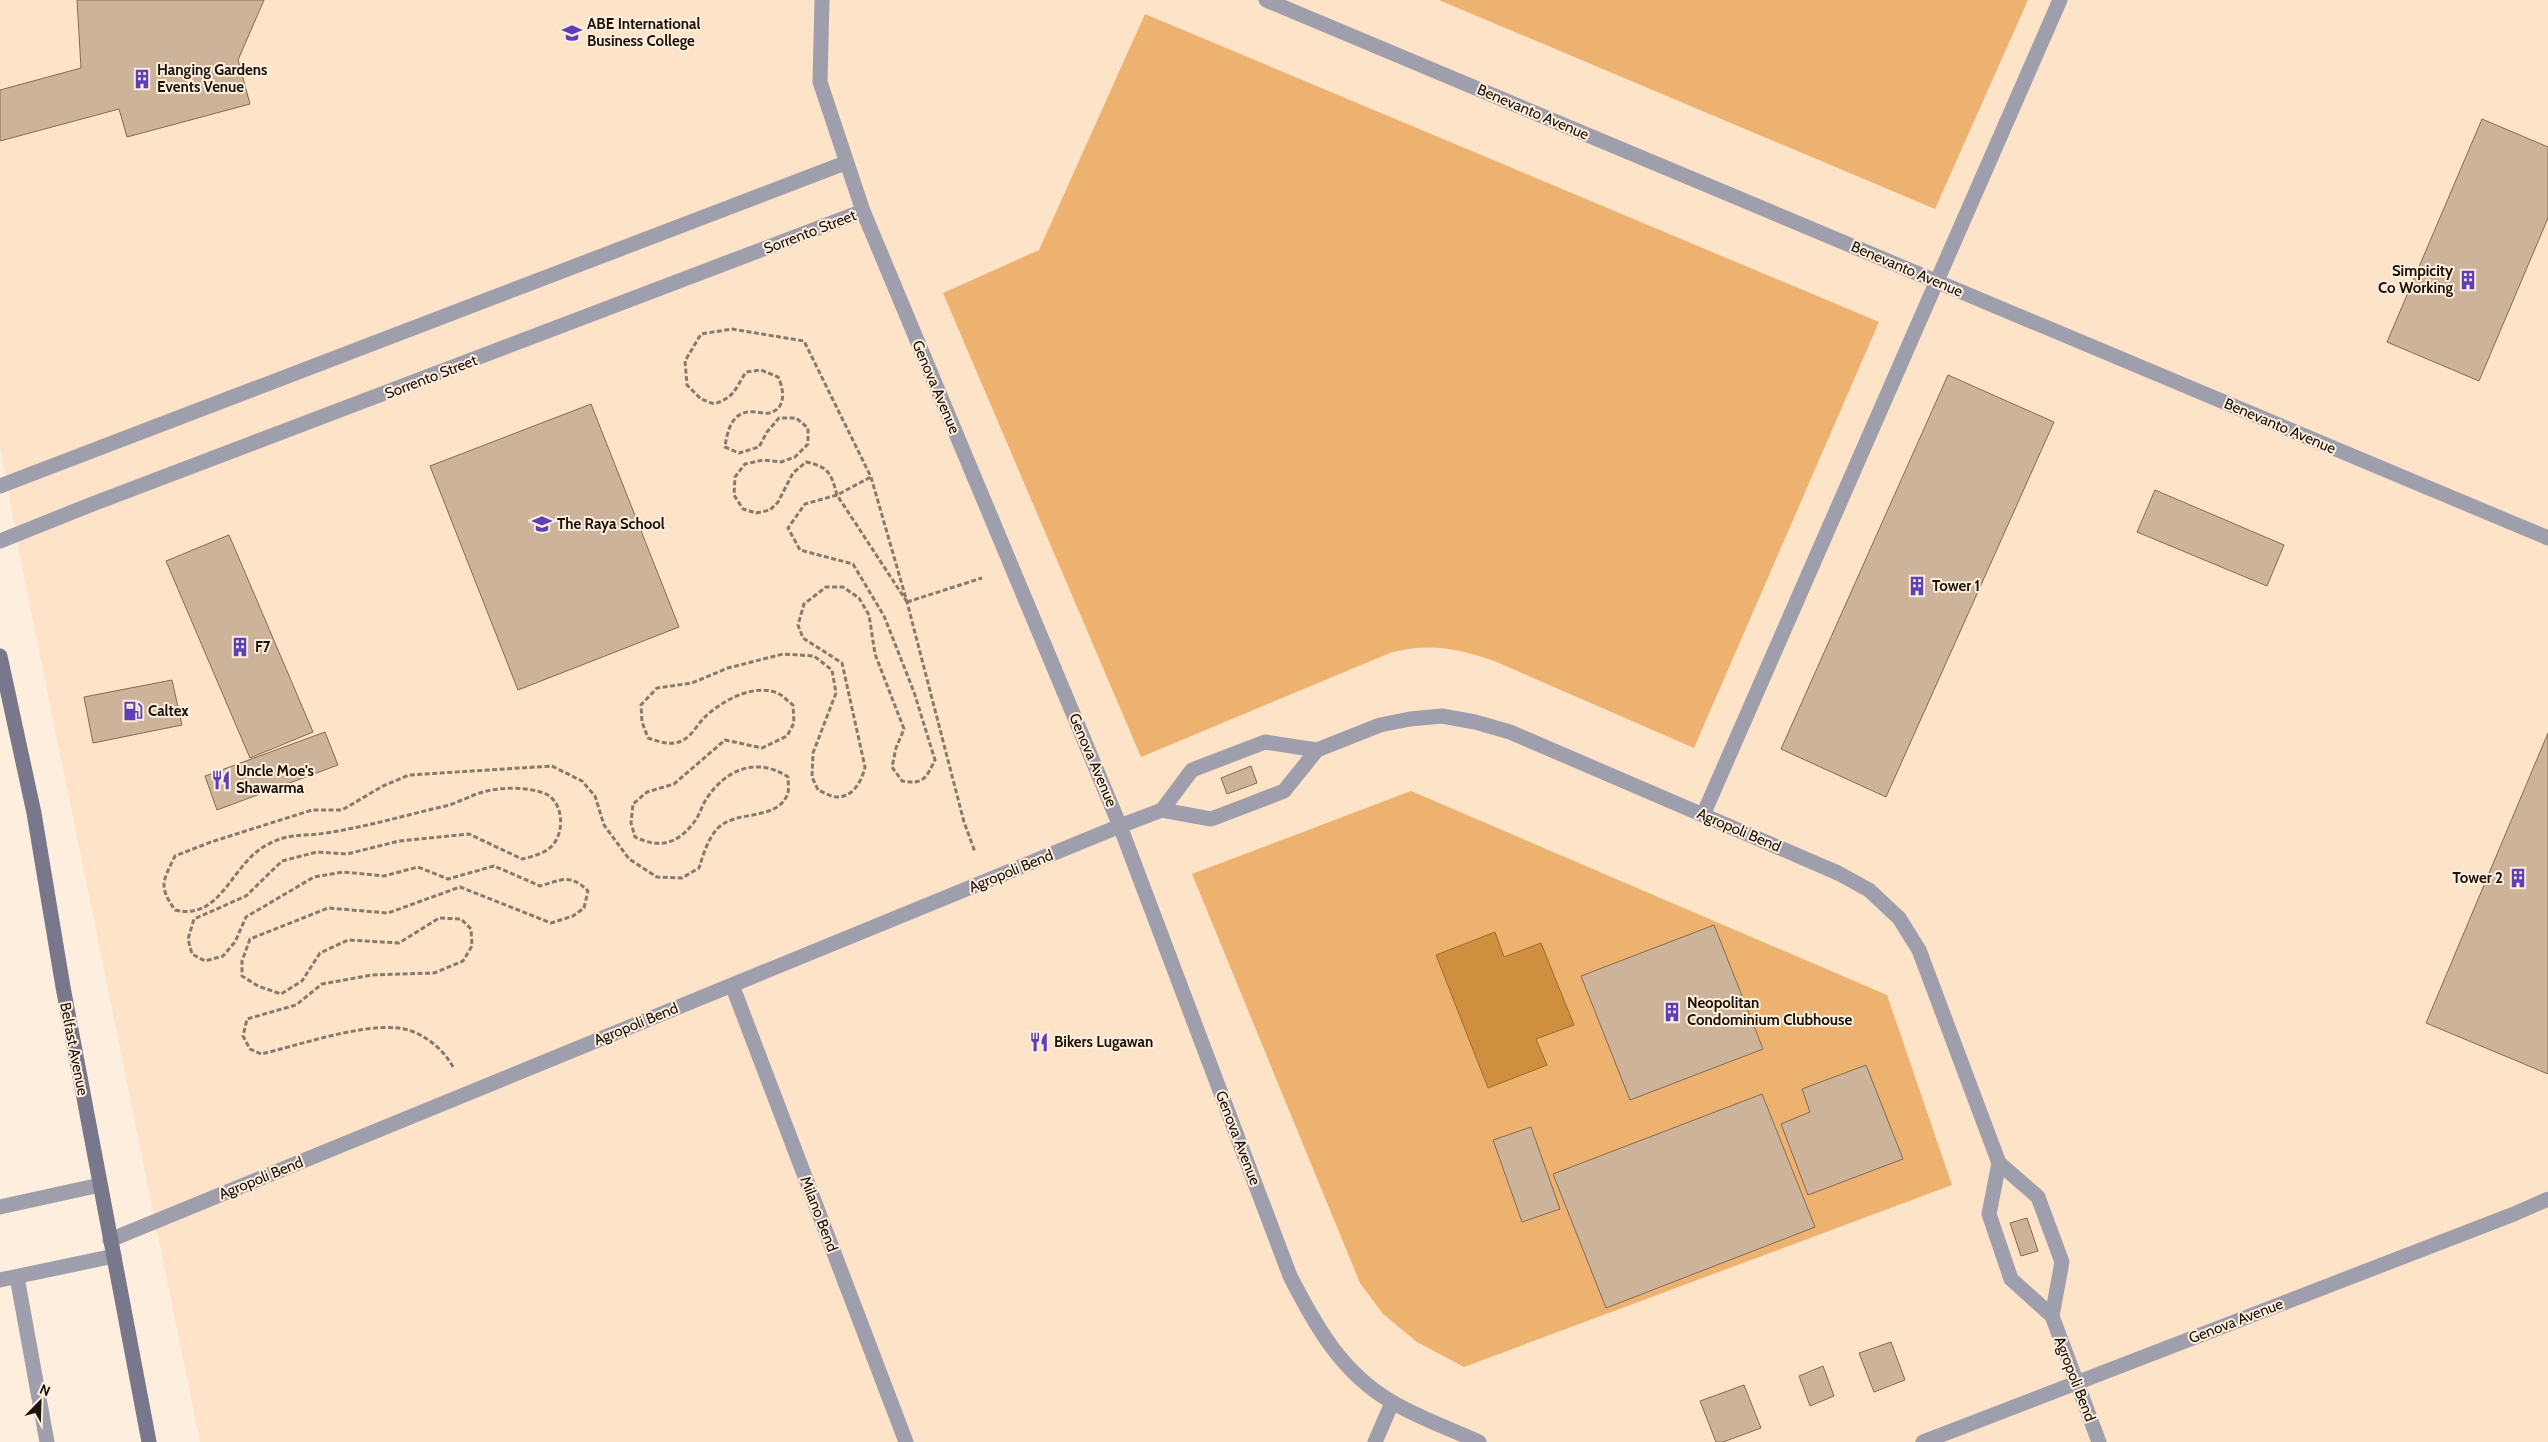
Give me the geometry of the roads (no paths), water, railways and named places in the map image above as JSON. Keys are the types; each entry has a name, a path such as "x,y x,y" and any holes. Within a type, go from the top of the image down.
{"main road":[{"name":"Belfast Avenue","path":"0,656 34,813 63,987 149,1442"}],"street":[{"name":"Genova Avenue","path":"822,0 820,82 845,163 863,212 1120,826 1290,1276 1314,1323 1333,1352 1358,1379 1392,1403 1479,1442"},
{"name":"Benevanto Avenue","path":"1266,0 2548,538"},
{"path":"1703,815 2060,0"},
{"path":"0,486 845,163"},
{"name":"Sorrento Street","path":"0,541 90,505 863,212"},
{"name":"Agropoli Bend","path":"110,1240 1120,826 1162,810 1211,819 1284,791 1317,750 1380,725 1410,719 1442,716 1475,722 1510,732 1838,873 1869,890 1899,918 1919,950 1999,1163 2038,1197 2062,1262 2052,1316"},
{"path":"1162,810 1192,770 1265,742 1317,750"},
{"name":"Milano Bend","path":"732,985 906,1442"},
{"name":"Agropoli Bend","path":"1999,1163 1988,1214 2011,1279 2052,1316 2100,1442"},
{"path":"0,1207 100,1185"},
{"name":"Genova Avenue","path":"1922,1442 2548,1199"},
{"path":"0,1280 114,1256"},
{"path":"17,1277 47,1442"},
{"path":"1376,1442 1392,1403"}],"place":[{"name":"ABE International Business College","path":"572,33"},
{"name":"Hanging Gardens Events Venue","path":"142,79"},
{"name":"Simpicity Co Working","path":"2468,280"},
{"name":"The Raya School","path":"542,524"},
{"name":"Tower 1","path":"1917,586"},
{"name":"F7","path":"240,647"},
{"name":"Caltex","path":"133,711"},
{"name":"Uncle Moe's Shawarma","path":"221,780"},
{"name":"Tower 2","path":"2518,878"},
{"name":"Neopolitan Condominium Clubhouse","path":"1672,1012"},
{"name":"Bikers Lugawan","path":"1039,1042"}]}
